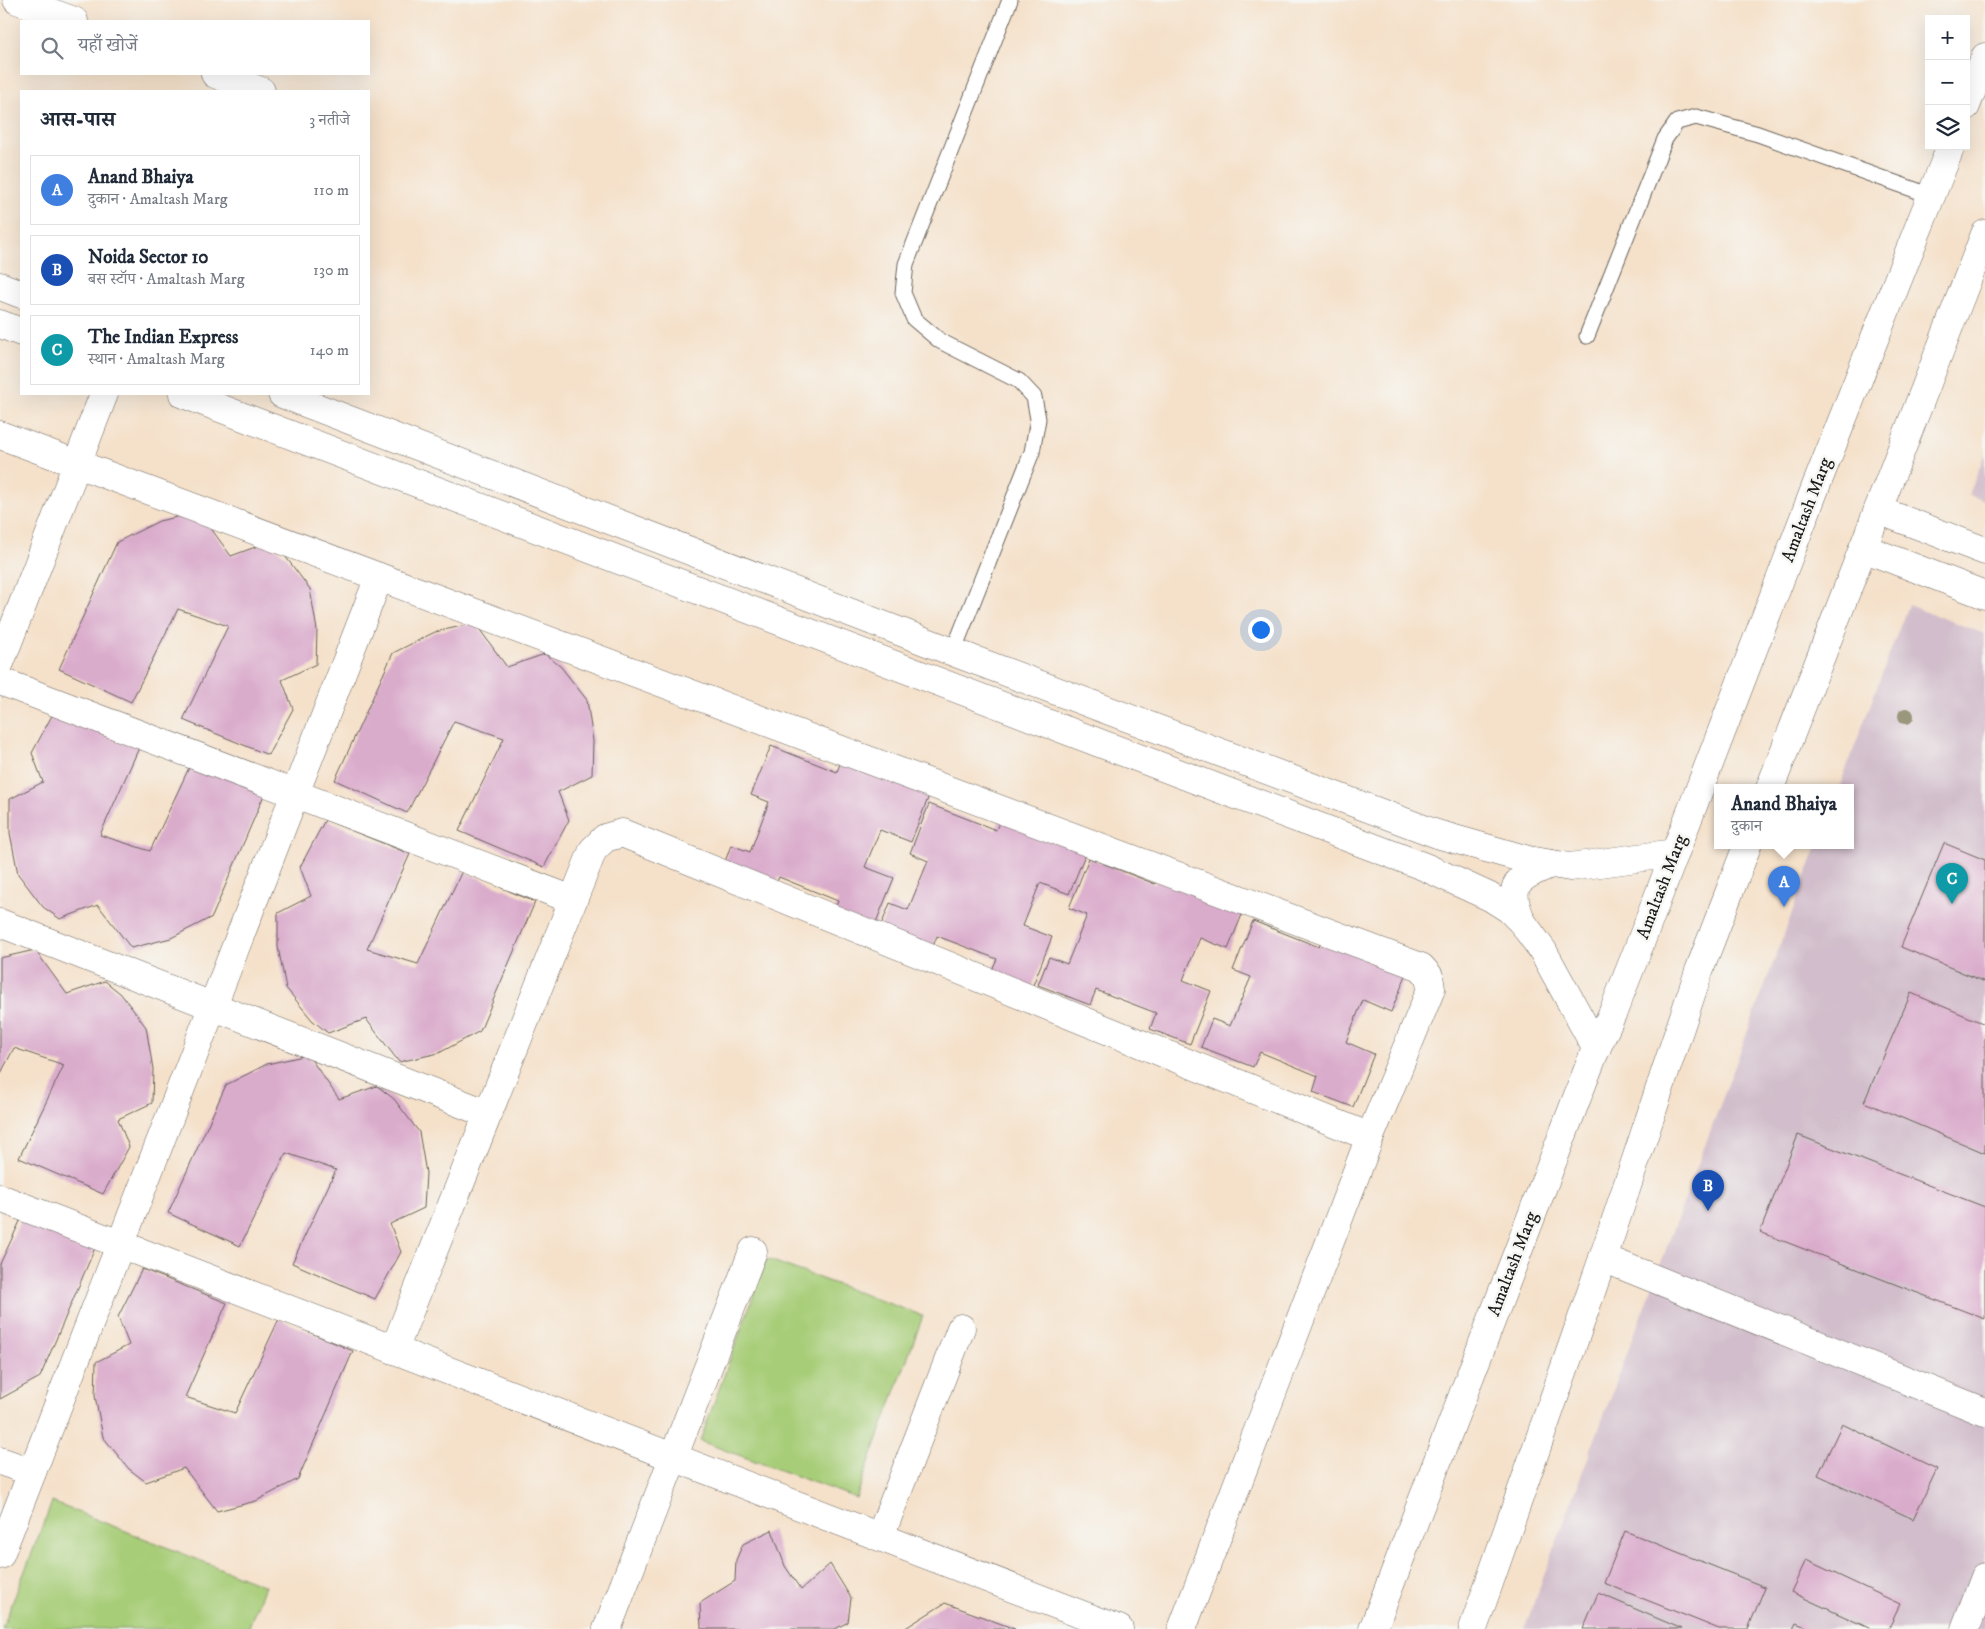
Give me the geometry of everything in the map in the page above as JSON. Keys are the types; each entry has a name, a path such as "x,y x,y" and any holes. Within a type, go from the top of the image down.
{"street":[{"path":"17,0 71,20"},
{"path":"1966,105 1985,57"},
{"path":"218,75 259,90"},
{"name":"Amaltash Marg","path":"1373,1629 1596,1048 1613,1012 1816,486 1949,150"},
{"path":"1772,784 1985,234"},
{"path":"0,286 20,294"},
{"path":"0,324 20,332"},
{"path":"0,663 104,395"},
{"path":"186,395 1424,867 1490,897 1509,909 1522,922 1543,951 1596,1048"},
{"path":"285,395 953,652 1437,834 1528,860 1570,867 1675,853"},
{"path":"0,435 1421,967 1428,976 1431,989 1370,1137 1182,1629"},
{"path":"1878,510 1985,551"},
{"path":"1863,548 1985,595"},
{"path":"0,1555 379,577"},
{"path":"0,682 573,900"},
{"path":"1202,783 1215,749"},
{"path":"394,1350 592,850 605,838 622,833 1370,1137"},
{"path":"1473,1629 1603,1258 1698,971 1746,849"},
{"path":"1522,922 1513,899 1514,889 1526,875 1551,864"},
{"path":"0,923 488,1114"},
{"path":"0,1198 1119,1629"},
{"path":"606,1629 753,1251"},
{"path":"1603,1258 1985,1412"},
{"path":"880,1538 960,1328"},
{"path":"0,1461 32,1472"},
{"path":"1965,1629 1985,1577"}],"lane":[{"path":"953,652 1032,452 1038,419 1034,397 1019,381 940,341 914,320 903,293 906,264 1010,0"},
{"path":"1587,336 1664,139 1677,122 1696,117 1758,134 1932,196"}],"shaded area":[{"path":"1985,453 1985,501 1969,495"},
{"path":"1908,605 1985,634 1985,1629 1524,1629 1816,849 1854,849 1854,784 1841,784"}],"green space":[{"path":"767,1259 923,1316 856,1498 700,1441"},
{"path":"52,1502 265,1586 248,1629 2,1629"}],"building":[{"path":"199,512 231,556 269,542 285,556 310,589 317,630 316,664 282,680 293,709 268,755 183,720 228,626 178,609 131,702 59,669 117,542 159,521"},
{"path":"475,623 507,667 545,654 561,667 587,700 593,741 592,775 558,792 569,820 544,867 459,831 504,738 454,721 407,813 335,780 393,653 435,632"},
{"path":"57,706 142,741 100,835 150,851 194,757 267,788 212,917 171,938 131,948 98,905 60,919 43,907 18,874 10,833 10,799 43,782 32,753"},
{"path":"771,746 837,772 842,758 930,793 911,842 880,830 865,867 894,878 872,932 832,917 838,901 779,877 772,893 721,873 731,845 750,852 769,802 751,795"},
{"path":"929,804 996,830 1001,817 1087,850 1069,894 1040,883 1023,926 1052,937 1031,990 990,974 997,959 937,936 931,951 879,931 890,903 908,910 928,861 910,853"},
{"path":"325,820 410,854 367,949 418,964 462,871 535,902 480,1031 439,1053 399,1062 366,1019 328,1033 312,1020 286,988 278,947 278,913 311,896 300,867"},
{"path":"1944,843 1985,860 1985,982 1901,947"},
{"path":"1089,858 1155,884 1160,871 1246,905 1228,949 1200,938 1183,980 1211,991 1190,1044 1150,1029 1156,1013 1096,990 1090,1005 1038,985 1049,957 1067,964 1087,915 1069,908"},
{"path":"1253,921 1319,947 1324,934 1409,968 1391,1012 1363,1000 1346,1042 1374,1054 1353,1107 1313,1092 1318,1076 1260,1052 1253,1067 1201,1047 1212,1019 1230,1026 1251,977 1233,970"},
{"path":"35,950 67,994 105,981 121,994 146,1027 153,1069 152,1103 118,1119 129,1147 103,1194 19,1158 64,1065 14,1048 0,1075 0,958"},
{"path":"1911,993 1985,1024 1985,1153 1864,1102"},
{"path":"308,1055 339,1099 377,1086 394,1099 419,1132 426,1173 424,1208 390,1224 401,1252 375,1299 292,1263 336,1170 286,1153 240,1246 168,1213 226,1085 267,1064"},
{"path":"1798,1135 1985,1207 1985,1319 1760,1232"},
{"path":"22,1217 95,1248 40,1377 0,1399 0,1264"},
{"path":"142,1269 227,1303 185,1397 235,1413 279,1319 353,1351 298,1479 256,1501 217,1511 184,1468 146,1482 129,1469 103,1437 95,1396 96,1362 129,1345 118,1317"},
{"path":"1842,1424 1937,1469 1913,1519 1818,1475"},
{"path":"772,1530 785,1566 801,1590 830,1564 851,1598 848,1622 835,1629 701,1629 700,1603 735,1581 736,1560 743,1544"},
{"path":"1625,1531 1765,1587 1748,1629 1719,1629 1604,1583"},
{"path":"1806,1560 1900,1604 1888,1629 1871,1629 1791,1592"},
{"path":"1598,1593 1682,1629 1583,1629"},
{"path":"945,1603 1015,1629 904,1629"},
{"path":"1796,1623 1811,1629 1793,1629"}],"place":[{"name":"The Indian Express","path":"1952,904"},
{"name":"Anand Bhaiya","path":"1784,907"},
{"name":"Noida Sector 10","path":"1708,1211"}]}
